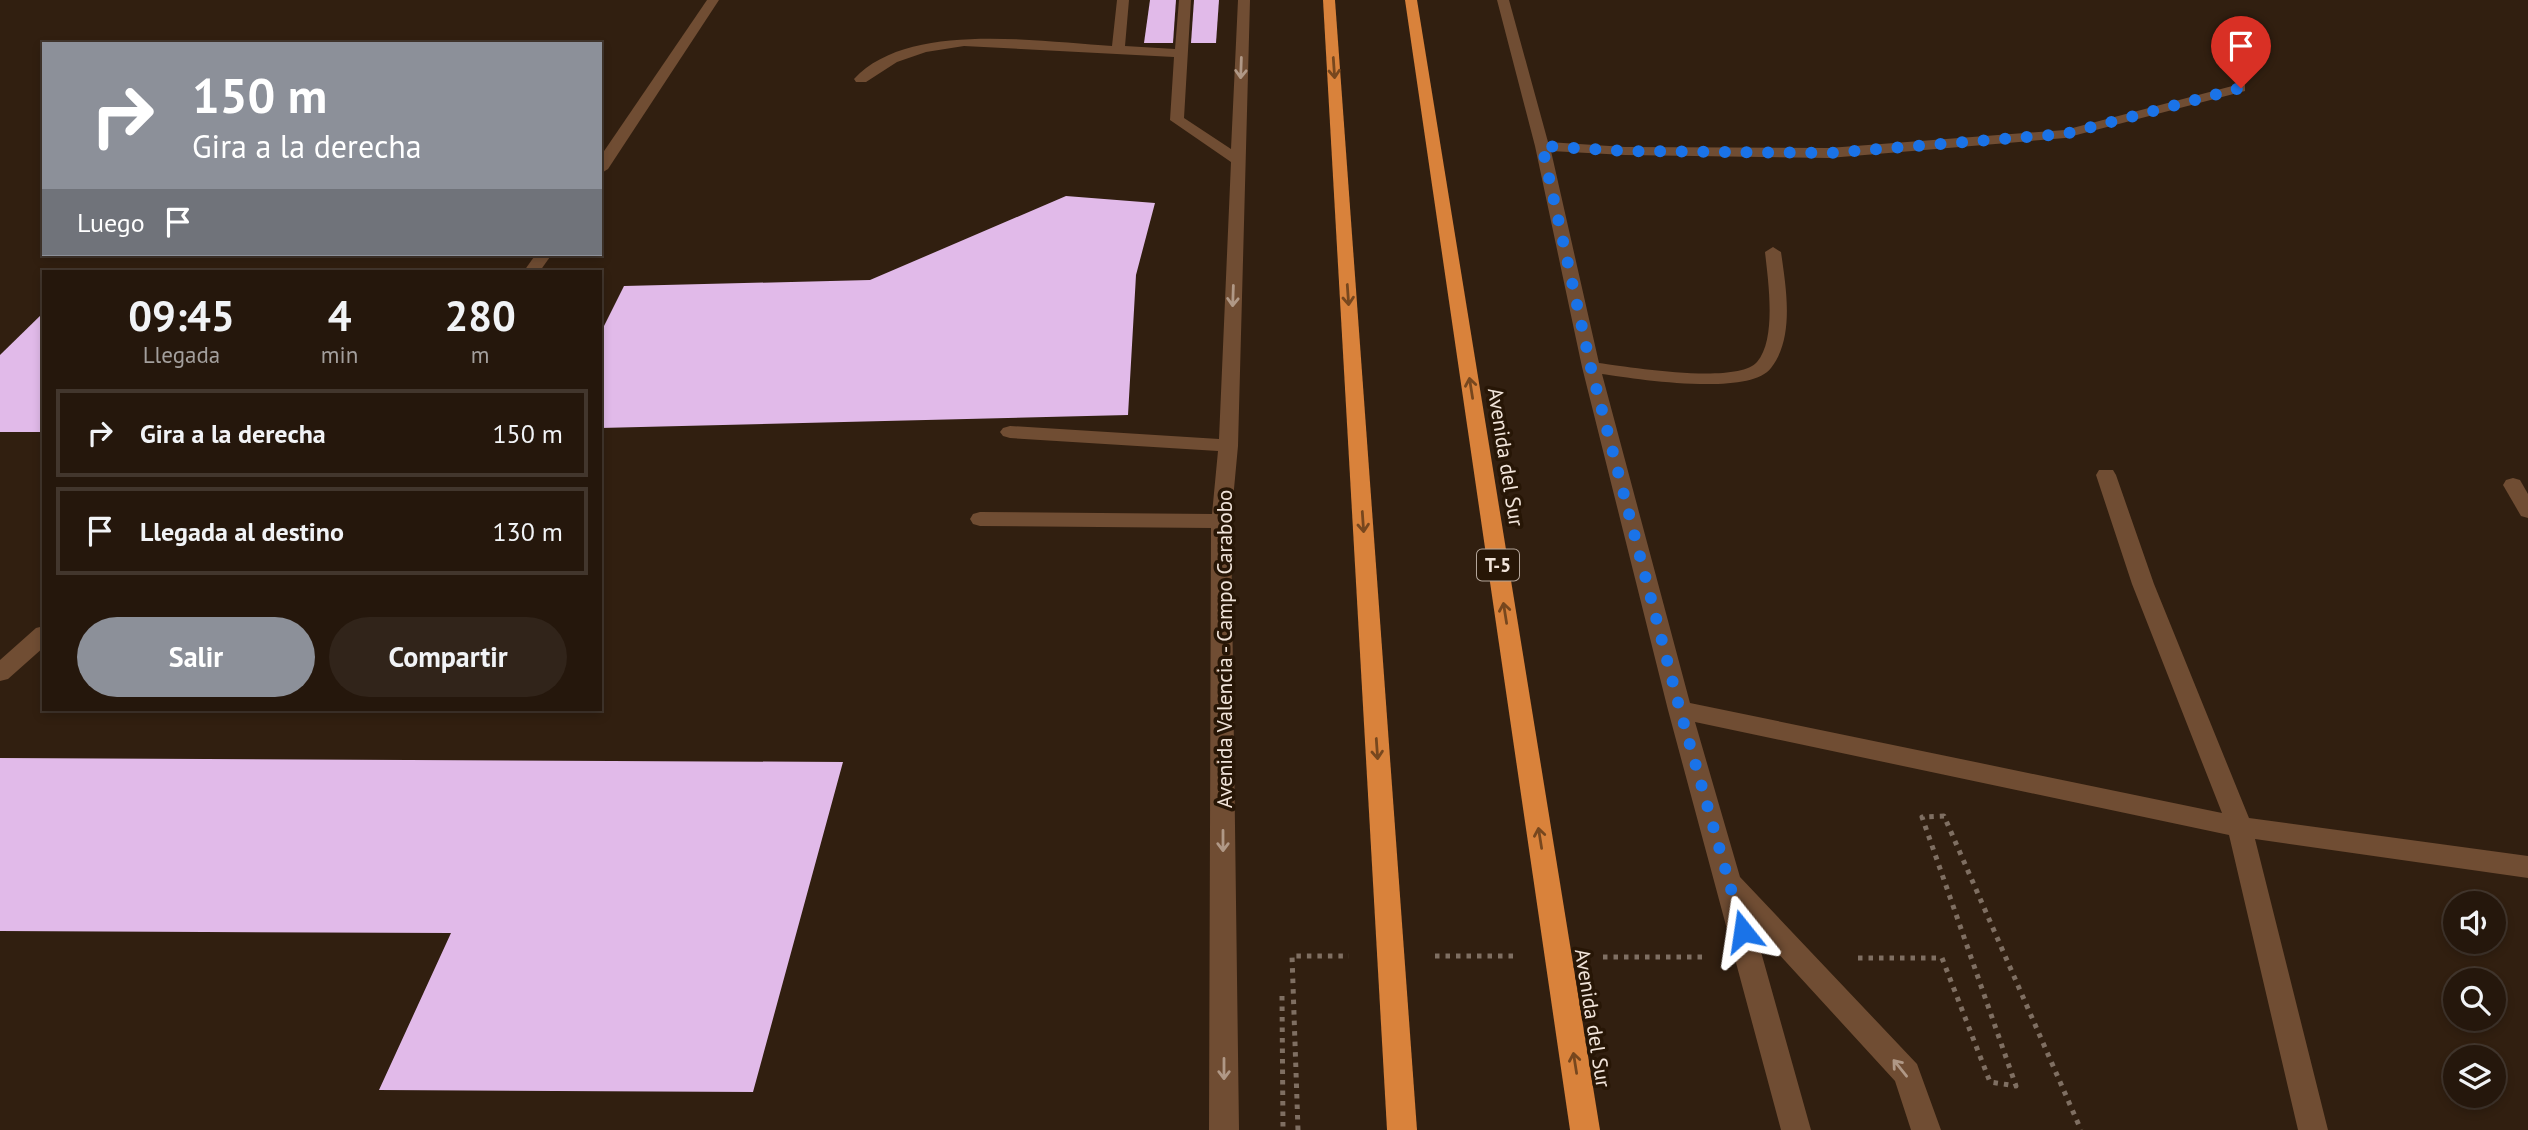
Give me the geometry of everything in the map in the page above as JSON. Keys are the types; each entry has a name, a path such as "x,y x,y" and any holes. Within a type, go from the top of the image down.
{"highway":[{"path":"1329,0 1402,1130"},
{"name":"Avenida del Sur","path":"1411,0 1585,1130"}],"street":[{"path":"602,166 713,0"},
{"path":"1118,50 1123,0"},
{"path":"1185,0 1177,120 1238,160"},
{"name":"Avenida Valencia - Campo Carabobo","path":"1224,1130 1221,521 1228,446 1244,0"},
{"path":"1503,0 1542,146 1591,368 1680,710 1796,1130"},
{"path":"861,79 892,59 924,48 964,42 1180,53"},
{"path":"1542,146 1625,151 1829,153 2065,134 2241,88"},
{"path":"1591,368 1738,379 1762,370 1771,354 1779,302 1773,252"},
{"path":"1010,432 1228,446"},
{"path":"2106,475 2143,584 2240,827 2313,1130"},
{"path":"2513,485 2528,511"},
{"path":"980,519 1221,521"},
{"path":"0,673 42,636"},
{"path":"1680,710 2240,827 2528,867"},
{"path":"1729,882 1907,1073 1926,1130"}],"path":[{"path":"1846,958 1942,958 1990,1082 2016,1086 1923,817 1944,816 2081,1130"},
{"path":"1298,1130 1293,956 1362,956"},
{"path":"1431,956 1528,957"},
{"path":"1597,957 1707,957"},
{"path":"1282,996 1283,1130"}],"building":[{"path":"1150,0 1176,0 1173,43 1144,43"},
{"path":"1194,0 1219,0 1216,43 1191,43"},
{"path":"1066,196 1155,203 1136,275 1128,415 602,428 602,330 624,286 870,280"},
{"path":"42,314 42,432 0,432 0,355"},
{"path":"0,758 843,762 753,1092 379,1090 451,933 0,931"}],"route":[{"path":"1743,931 1680,710 1591,368 1542,146 1625,151 1829,153 2065,134 2241,88"}]}
